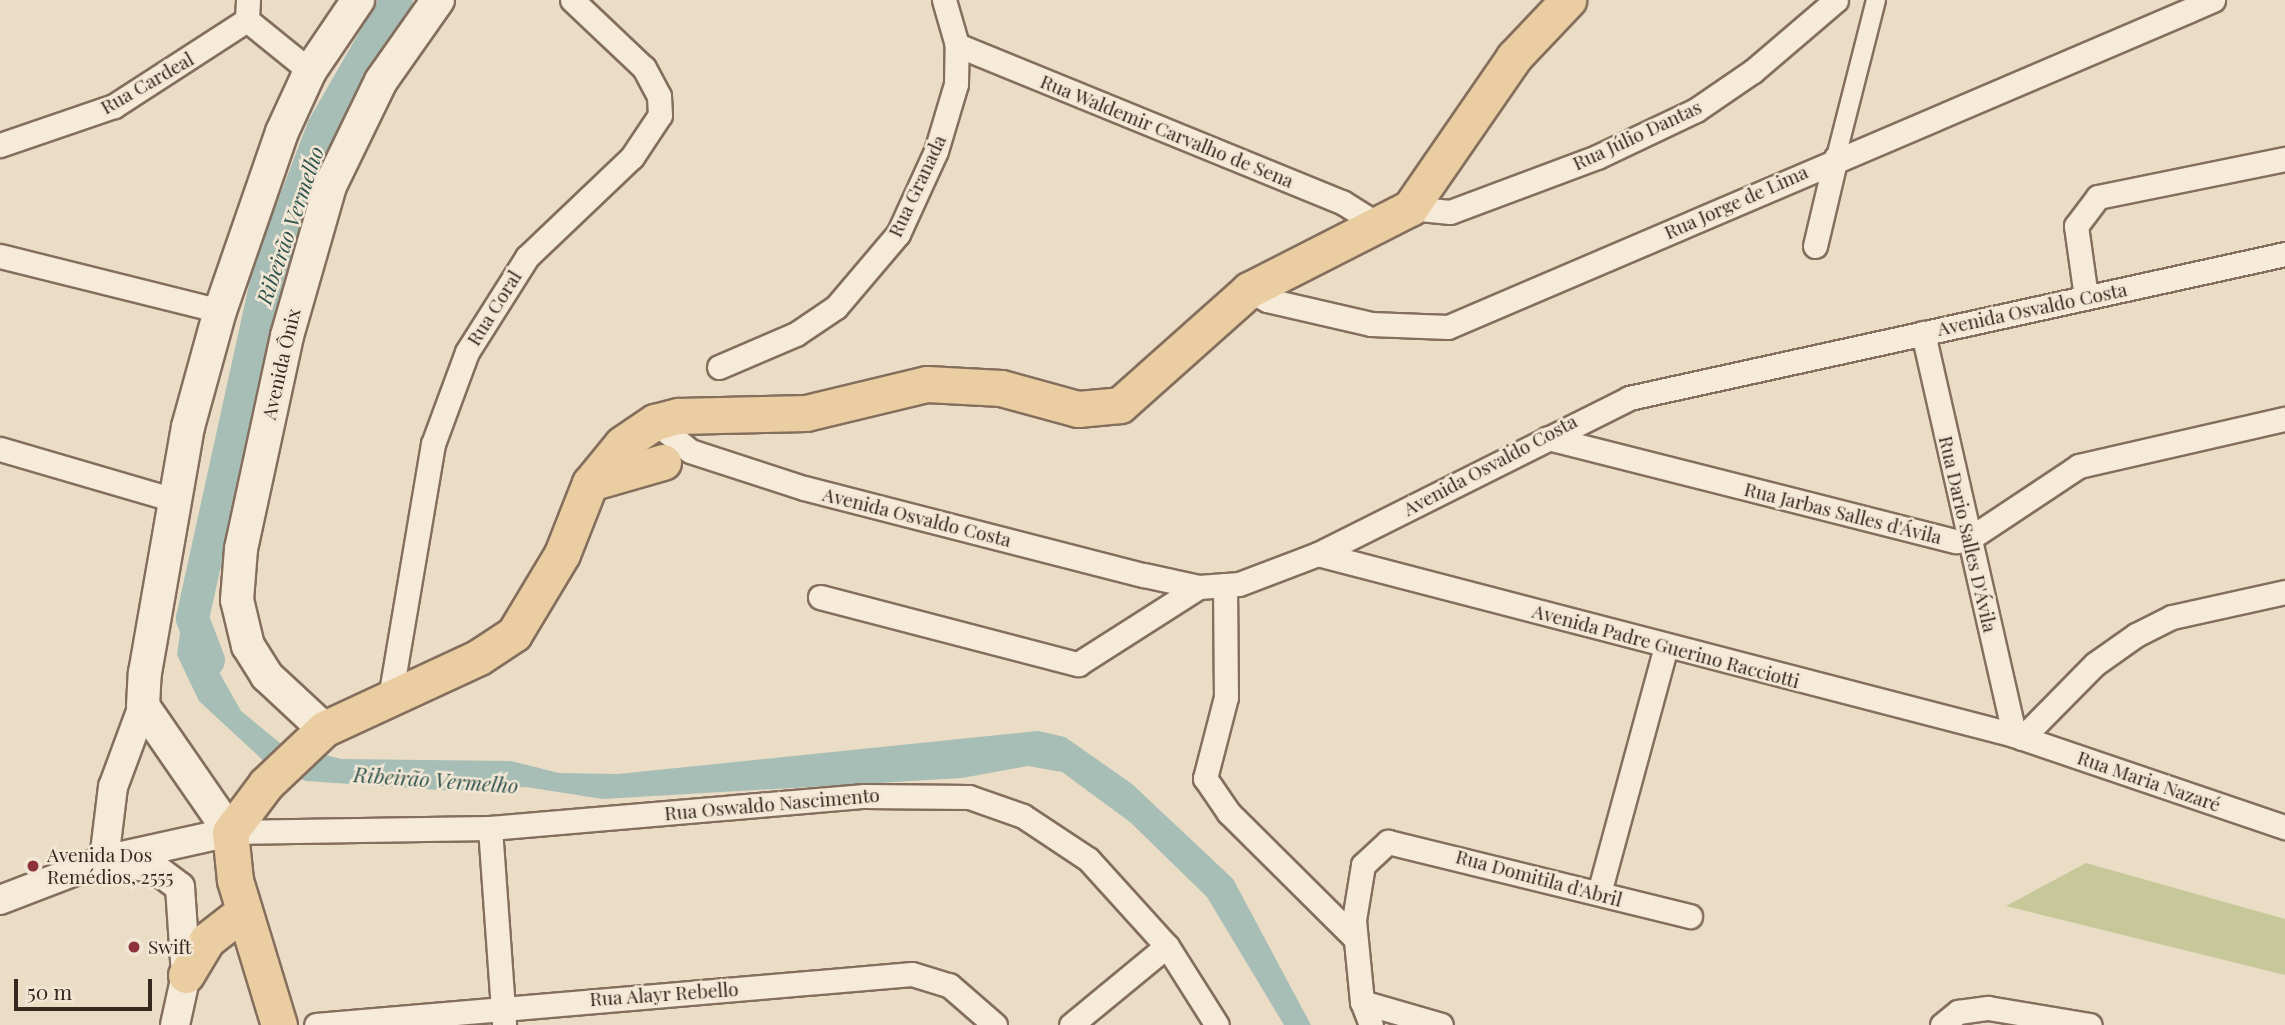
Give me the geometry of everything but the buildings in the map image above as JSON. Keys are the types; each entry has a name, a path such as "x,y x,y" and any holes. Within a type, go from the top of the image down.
{"main road":[{"path":"279,1025 243,912 230,832 143,706 174,500 220,311 269,165 310,71 358,0"},
{"name":"Avenida Ônix","path":"314,736 267,676 248,646 237,600 241,549 287,336 330,186 381,81 438,0"},
{"path":"230,832 265,784 314,736 480,657 524,622 562,554 590,483 622,444 655,422 699,414 806,414 896,389 955,383 1078,409 1108,409 1135,398 1250,290 1375,223 1410,208 1552,3"},
{"path":"1375,223 1489,56 1552,3"},
{"path":"590,483 663,462"},
{"path":"186,975 207,940 243,912"}],"street":[{"name":"Rua Coral","path":"390,698 416,521 433,444 462,362 527,257 632,157 660,115 659,96 644,68 572,0"},
{"name":"Rua Granada","path":"719,367 796,334 836,307 880,259 912,206 945,125 957,45 944,0"},
{"name":"Rua Júlio Dantas","path":"1410,208 1451,212 1597,158 1696,110 1754,71 1836,0"},
{"path":"1815,246 1876,0"},
{"name":"Rua Jorge de Lima","path":"1250,290 1267,300 1371,324 1448,327 1836,157 2213,0"},
{"path":"248,10 310,71"},
{"name":"Rua Cardeal","path":"0,145 114,106 248,10"},
{"name":"Rua Waldemir Carvalho de Sena","path":"957,45 1342,202 1375,223"},
{"path":"2086,297 2076,226 2098,197 2285,159"},
{"name":"Avenida Osvaldo Costa","path":"622,444 663,462 709,459 1199,587 1225,585 1318,554 1629,398 2285,254"},
{"path":"0,256 220,311"},
{"name":"Rua Dario Salles D'Ávila","path":"1923,333 1969,539 2018,737"},
{"name":"Rua Jarbas Salles d'Ávila","path":"1548,438 1940,539 1969,539 2080,466 2285,419"},
{"name":"Avenida Osvaldo Costa","path":"655,422 709,459"},
{"path":"0,451 174,500"},
{"name":"Avenida Padre Guerino Racciotti","path":"1318,554 2018,737"},
{"path":"1225,585 1226,697 1205,778 1229,813 1354,937 1362,1002 1371,1025"},
{"path":"820,597 1078,664 1199,587"},
{"path":"2018,737 2095,664 2136,635 2172,617 2285,592"},
{"path":"1599,893 1666,647"},
{"path":"104,860 113,787 143,706"},
{"name":"Rua Maria Nazaré","path":"2018,737 2285,827"},
{"name":"Rua Oswaldo Nascimento","path":"230,832 490,828 865,796 969,797 1023,816 1063,840 1167,946 1217,1025"},
{"path":"490,828 503,1015"},
{"path":"0,900 104,860 230,832"},
{"name":"Rua Domitila d'Abril","path":"1354,937 1363,864 1388,842 1690,916"},
{"path":"104,860 156,869 180,887 186,975 175,1025"},
{"path":"1072,1025 1167,946"},
{"name":"Rua Alayr Rebello","path":"316,1025 503,1015 912,975 949,985 995,1025"},
{"path":"1362,1002 1441,1025"},
{"path":"1942,1025 1958,1012 1988,1009 2090,1025"}],"green space":[{"path":"2086,863 2285,919 2285,975 2006,906"}],"water":[{"name":"Ribeirão Vermelho","path":"192,618 207,630 210,656 241,711 280,743 341,759 511,761 559,773 618,774 1038,731 1065,737 1132,784 1233,879 1311,1025 1284,1025 1207,897 1130,822 1062,772 1028,766 962,778 603,799 526,787 454,791 306,781 267,764 199,701 177,655 181,626"}],"waterway":[{"name":"Ribeirão Vermelho","path":"208,660 192,618 268,271 323,127 396,0"}],"place":[{"name":"Avenida Dos Remédios, 2555","path":"33,866"},
{"name":"Swift","path":"134,947"}]}
